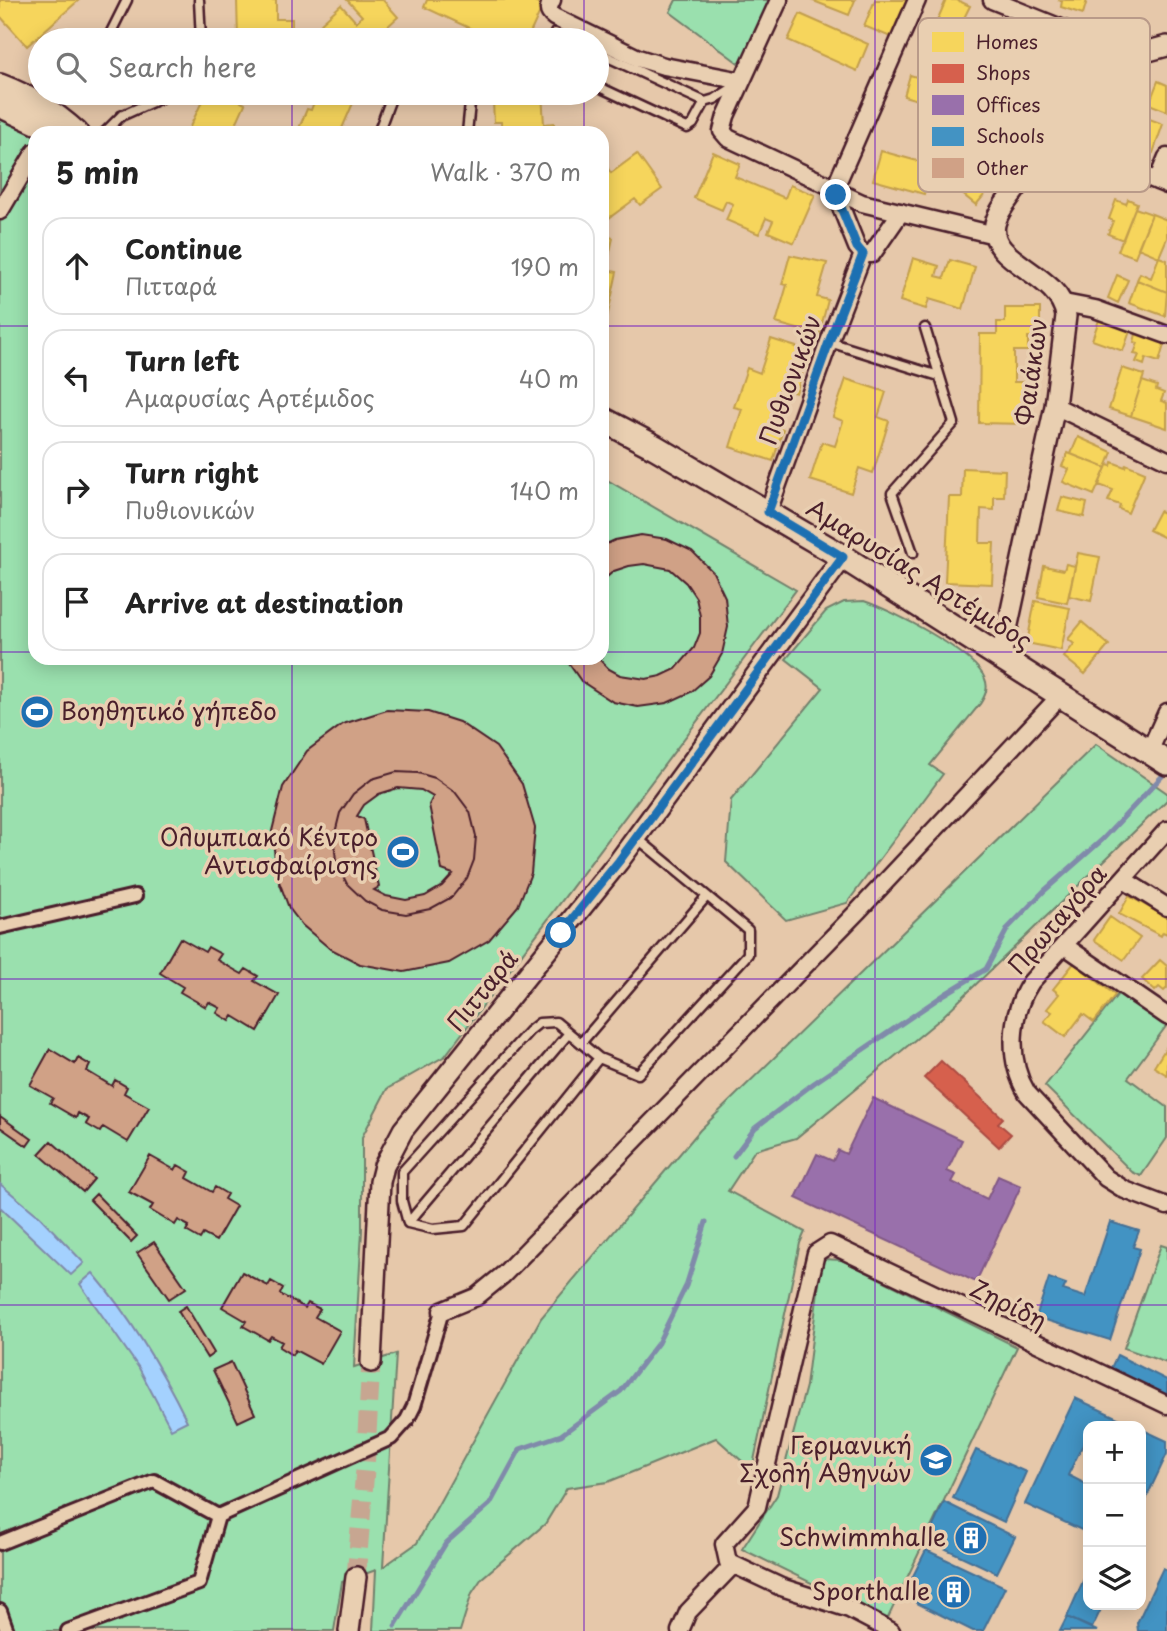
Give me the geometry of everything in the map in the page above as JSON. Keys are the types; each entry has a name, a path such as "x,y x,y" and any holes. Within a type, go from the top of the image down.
{"main road":[{"path":"3,89 46,126"},
{"path":"3,89 28,100"},
{"path":"40,105 67,126"},
{"name":"Αμαρυσίας Αρτέμιδος","path":"609,423 843,557 1159,758"}],"street":[{"path":"552,0 548,8 549,14 575,28"},
{"path":"779,0 723,123 722,131 728,138 862,203 995,235 995,225 1003,207 1015,192"},
{"path":"901,212 872,254 863,254 857,247 834,190 916,0"},
{"path":"992,0 1036,18"},
{"path":"609,44 638,58 664,66 742,81"},
{"path":"1150,51 1167,46"},
{"path":"1162,183 1167,157"},
{"path":"0,211 28,164"},
{"name":"Φαιάκων","path":"995,235 1002,249 1047,283 1064,303 1065,329 1055,407 1001,657"},
{"name":"Πυθιονικών","path":"768,512 863,254"},
{"path":"1064,303 1095,309 1167,335"},
{"path":"1055,407 1167,460"},
{"name":"Πιτταρά","path":"371,1362 380,1182 392,1149 416,1113 636,837 843,557"},
{"path":"68,1631 199,1583 218,1516 391,1438 407,1420 414,1406 442,1311 476,1297 503,1275 859,910 1061,695"},
{"path":"1159,758 1167,712"},
{"name":"Πρωταγόρα","path":"1167,830 1031,982 1018,1008 1014,1040 1014,1064 1027,1093 1107,1178 1125,1190 1167,1206"},
{"path":"1124,880 1167,908"},
{"path":"0,927 135,896"},
{"path":"1065,946 1167,1016"},
{"name":"Ζηρίδη","path":"733,1564 728,1562 724,1544 757,1507 816,1252 830,1244 1167,1405"},
{"path":"0,1543 154,1481 218,1516"},
{"path":"680,1631 688,1612 733,1564 781,1587 849,1609 891,1631"},
{"path":"349,1631 356,1577"},
{"path":"0,1611 7,1631"}],"lane":[{"path":"113,28 127,0"},
{"path":"199,0 200,28"},
{"path":"609,58 705,102 715,99 742,81"},
{"path":"609,92 687,128 693,124 705,102"},
{"path":"111,126 121,116 145,105"},
{"path":"381,126 388,105"},
{"path":"468,126 470,105"},
{"path":"913,552 892,493 954,423 925,328"},
{"path":"829,342 939,376"},
{"path":"408,1223 402,1200 402,1172 539,1023 556,1022 599,1058 638,1074 748,954 748,930 636,837"},
{"path":"581,1043 707,896"},
{"path":"408,1223 569,1033"},
{"path":"408,1223 433,1229 464,1226 599,1058"}],"green space":[{"path":"676,0 770,0 741,65 670,12"},
{"path":"0,115 28,129 28,665 609,665 609,481 796,590 445,1056 387,1089 362,1137 362,1231 354,1367 396,1354 383,1567 417,1543 541,1318 700,1130 1096,744 1167,793 1167,800 939,1020 796,1138 755,1150 728,1191 805,1232 800,1243 752,1470 716,1438 608,1482 567,1488 545,1524 482,1578 472,1593 460,1631 373,1631 376,1570 342,1582 334,1631 0,1631"},
{"path":"864,601 931,633 966,657 985,679 986,692 980,704 930,765 943,774 847,903 786,920 726,862 731,800 823,688 786,659 826,611 844,602"},
{"path":"1122,989 1167,1020 1167,1025 1128,1078 1167,1107 1167,1138 1141,1176 1132,1172 1045,1086"},
{"path":"1161,1245 1167,1247 1167,1363 1124,1348"},
{"path":"822,1259 842,1260 1017,1347 887,1620 742,1549 777,1495 806,1386"}],"water":[{"path":"0,1184 40,1217 84,1263 71,1275 0,1207"},
{"path":"93,1273 145,1344 187,1421 171,1429 139,1368 80,1284"}],"building: Homes":[{"path":"0,0 79,0 47,28 28,28 27,46 0,16"},
{"path":"237,0 276,0 276,19 292,19 292,28 238,28"},
{"path":"347,0 383,0 398,17 386,28 325,28 321,23 341,5 356,22 362,16"},
{"path":"427,0 531,0 543,5 532,28 469,28 424,7"},
{"path":"811,0 855,0 849,15"},
{"path":"875,0 909,0 893,38 864,26"},
{"path":"946,0 957,0 970,6 964,18 938,18"},
{"path":"1058,0 1087,0 1083,14 1061,7 1062,1"},
{"path":"800,14 868,44 857,71 788,40"},
{"path":"910,75 918,77 918,100 904,96"},
{"path":"1158,81 1167,85 1167,111 1150,104"},
{"path":"200,105 245,105 235,126 190,126"},
{"path":"313,105 352,105 343,126 300,126 307,109 311,110"},
{"path":"493,105 543,105 544,124 554,123 554,126 501,126 501,122 494,122"},
{"path":"1150,119 1163,124 1153,153 1150,152"},
{"path":"881,151 918,161 918,192 925,192 924,194 873,180"},
{"path":"713,152 740,164 735,177 785,198 790,185 815,195 794,243 768,232 773,221 766,218 759,234 726,220 733,204 726,201 722,210 694,198"},
{"path":"637,154 662,189 640,205 635,199 609,218 609,170 611,173"},
{"path":"960,192 987,192 976,205"},
{"path":"1128,199 1137,203 1123,240 1108,234 1113,221 1109,219 1116,200 1126,204"},
{"path":"1135,208 1152,214 1135,257 1118,251"},
{"path":"1152,214 1167,220 1167,238 1159,257 1138,248"},
{"path":"609,237 613,238 609,256"},
{"path":"790,255 827,263 817,297 828,300 819,335 776,323 787,285 782,284"},
{"path":"1159,257 1167,260 1167,292 1137,280 1140,273 1151,278"},
{"path":"913,258 939,266 936,276 944,278 950,260 975,267 963,309 929,299 926,309 900,301"},
{"path":"609,271 617,272 609,309"},
{"path":"1117,275 1128,280 1118,303 1108,298"},
{"path":"1137,280 1167,292 1165,316 1129,303"},
{"path":"1005,308 1040,308 1040,337 1028,337 1028,351 1014,351 1014,382 1026,382 1026,424 979,423 980,334 997,334 997,322 1005,322"},
{"path":"1099,320 1130,331 1123,351 1092,340"},
{"path":"1137,330 1166,338 1159,362 1146,358 1144,365 1136,362 1139,355 1134,354 1138,343 1134,342"},
{"path":"771,339 809,351 796,393 780,388 769,424 783,429 773,461 730,447 742,409 734,407 747,368 760,373"},
{"path":"1122,368 1144,375 1131,416 1109,409"},
{"path":"846,379 886,392 878,417 889,421 873,473 859,468 851,493 810,480 822,442 835,446 843,421 833,417"},
{"path":"1142,381 1157,386 1156,390 1164,393 1161,401 1167,403 1167,428 1131,416"},
{"path":"1078,437 1112,452 1106,468 1071,454"},
{"path":"1068,453 1106,468 1094,495 1063,482 1069,469 1062,466"},
{"path":"1112,462 1125,467 1126,464 1145,472 1128,513 1119,509 1120,505 1108,501 1113,490 1099,485 1107,465 1111,466"},
{"path":"963,468 1005,470 1004,497 994,497 994,510 981,509 980,543 994,543 992,584 945,582 949,497 962,497"},
{"path":"1062,497 1087,503 1084,517 1058,511"},
{"path":"1159,511 1167,514 1167,539 1149,530"},
{"path":"1078,553 1100,557 1091,601 1069,596"},
{"path":"1066,564 1075,566 1067,603 1038,597 1044,566 1064,570"},
{"path":"1035,601 1070,608 1061,650 1027,643"},
{"path":"1082,622 1109,645 1085,674 1064,657 1074,644 1068,639"},
{"path":"1129,896 1167,917 1167,934 1163,932 1161,936 1119,914"},
{"path":"1110,917 1140,938 1124,960 1094,940"},
{"path":"1160,960 1167,966 1167,988 1164,991 1159,987 1155,991 1142,979"},
{"path":"1074,963 1115,995 1094,1022 1083,1014 1065,1037 1044,1021 1052,1012 1047,1009 1059,994 1053,989"},
{"path":"1167,1046 1167,1075 1154,1067"}],"building: Shops":[{"path":"941,1061 1003,1118 998,1123 1011,1134 999,1147 924,1078"}],"building: Offices":[{"path":"873,1098 962,1140 947,1171 956,1175 952,1182 987,1199 998,1176 1021,1186 976,1282 796,1198 817,1154 833,1161 838,1150 846,1154"}],"building: Schools":[{"path":"1110,1222 1139,1231 1133,1247 1140,1249 1110,1340 1036,1317 1049,1278 1066,1284 1063,1290 1085,1297"},
{"path":"1117,1355 1167,1380 1167,1395 1111,1368"},
{"path":"1075,1398 1124,1421 1083,1421 1083,1444 1068,1475 1083,1482 1083,1531 1025,1504"},
{"path":"1146,1431 1167,1441 1167,1454 1146,1498"},
{"path":"976,1450 1026,1472 1004,1522 953,1498"},
{"name":"Schwimmhalle","path":"944,1502 1015,1537 997,1573 927,1540"},
{"name":"Sporthalle","path":"926,1550 1005,1587 983,1631 973,1631 903,1596"},
{"path":"1163,1568 1167,1570 1167,1631 1138,1631 1137,1623 1143,1610 1146,1610 1146,1604"},
{"path":"1083,1581 1083,1610 1101,1610 1092,1628 1067,1617"},
{"path":"1067,1617 1084,1625 1097,1631 1060,1631"}],"building: Other":[{"path":"641,535 667,539 692,551 713,572 725,597 728,627 722,654 709,676 691,692 667,703 638,707 613,702 581,681 570,665 605,665 620,675 646,679 661,676 676,669 694,648 700,633 696,598 686,583 670,569 644,564 629,566 609,575 609,543"},
{"name":"Ολυμπιακό Κέντρο Αντισφαίρισης","path":"387,710 428,712 459,722 496,747 522,784 535,828 531,873 518,906 489,940 449,963 404,972 360,964 329,948 302,925 289,908 277,876 272,831 283,787 307,751 343,724","holes":["396,772 418,773 435,778 455,792 470,812 476,836 474,860 467,878 452,897 430,909 406,914 382,910 365,901 347,884 336,862 334,837 340,813 353,794 372,779"]},
{"path":"396,772 418,773 435,778 455,792 470,812 476,836 474,860 467,878 452,897 430,909 406,914 382,910 365,901 347,884 336,862 334,837 340,813 353,794 372,779","holes":["398,788 421,790 433,797 429,805 442,870 453,874 442,886 425,896 406,900 386,896 374,890 379,887 364,819 357,816 364,805 379,794"]},
{"path":"180,938 205,952 208,947 221,954 217,960 242,974 246,969 258,976 254,981 279,995 258,1031 233,1016 230,1021 217,1013 220,1008 209,1002 206,1007 180,992 183,987 160,973"},
{"path":"50,1049 75,1064 78,1058 90,1065 87,1071 112,1086 115,1080 127,1087 124,1093 149,1107 128,1142 103,1127 100,1132 86,1124 89,1119 78,1113 76,1118 50,1103 53,1098 30,1085"},
{"path":"0,1116 32,1139 27,1146 0,1127"},
{"path":"51,1141 94,1179 83,1192 39,1154"},
{"path":"150,1156 175,1170 178,1165 190,1172 187,1178 212,1192 215,1187 227,1194 224,1199 236,1206 216,1241 203,1234 200,1239 186,1231 189,1226 178,1220 175,1225 150,1210 153,1205 129,1192"},
{"path":"96,1194 137,1236 131,1242 90,1200"},
{"path":"154,1242 186,1288 169,1299 137,1253"},
{"path":"242,1272 268,1286 271,1281 283,1288 280,1294 305,1308 308,1303 320,1309 315,1317 340,1331 321,1364 295,1350 292,1355 279,1347 282,1342 271,1336 268,1340 243,1326 246,1321 222,1307"},
{"path":"186,1306 214,1353 207,1358 178,1311"},
{"path":"231,1362 255,1414 238,1422 213,1370"}],"waterway":[{"path":"734,1156 755,1128 814,1083 986,969 1008,928 1044,891 1102,840 1167,771"},
{"path":"395,1626 446,1543 490,1504 520,1449 561,1435 621,1391 658,1343 686,1286 706,1222"}],"tunnel":[{"path":"356,1577 371,1362"}],"place":[{"name":"Βοηθητικό γήπεδο","path":"37,712"},
{"name":"Ολυμπιακό Κέντρο Αντισφαίρισης","path":"403,852"},
{"name":"Γερμανική Σχολή Αθηνών","path":"936,1460"},
{"name":"Schwimmhalle","path":"971,1538"},
{"name":"Sporthalle","path":"954,1592"}],"route":[{"path":"561,933 619,861 843,557 768,512 863,254 857,247 836,195"}]}
